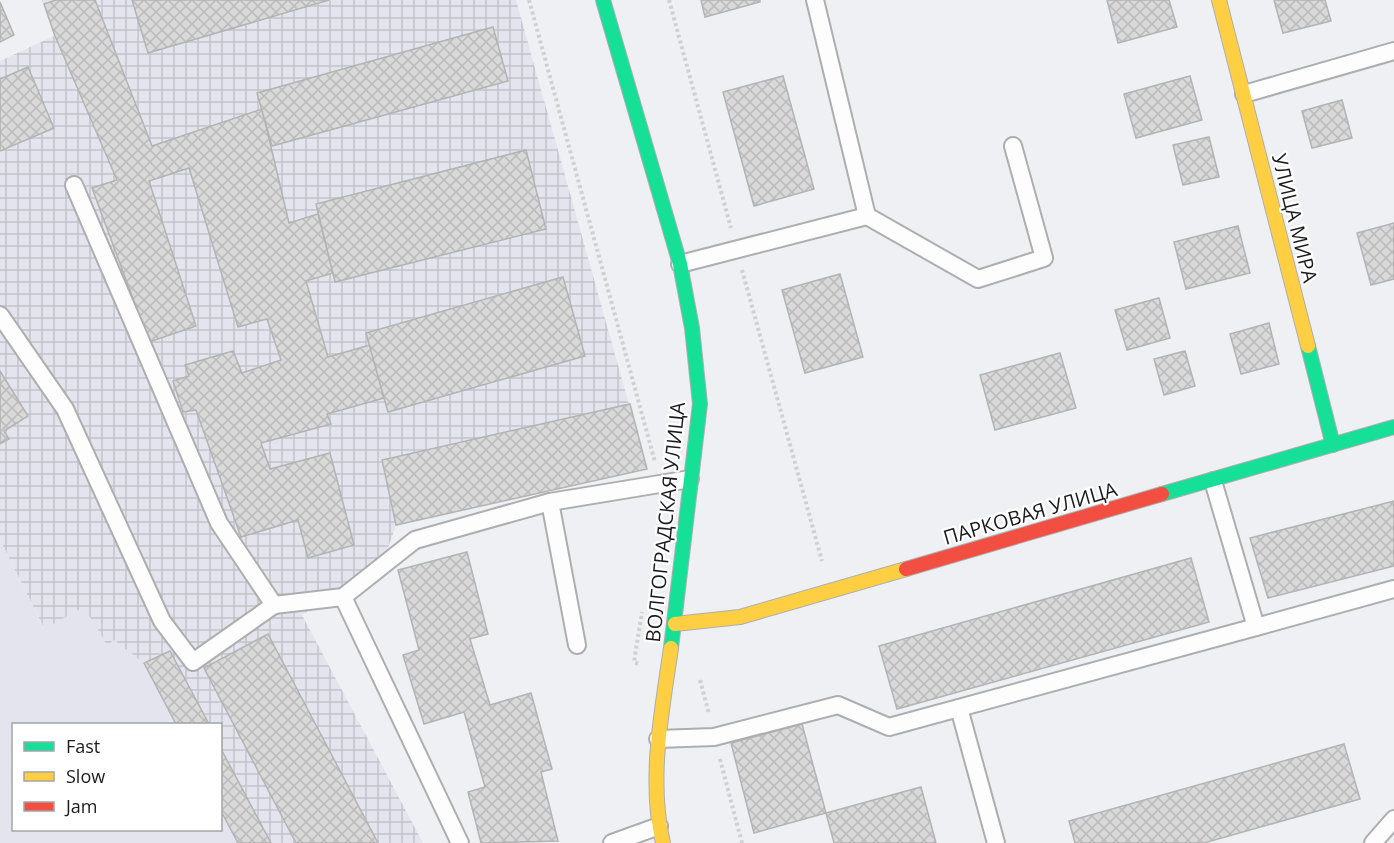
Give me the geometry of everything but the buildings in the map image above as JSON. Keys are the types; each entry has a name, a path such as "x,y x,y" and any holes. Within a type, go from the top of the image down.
{"street":[{"name":"ВОЛГОГРАДСКАЯ УЛИЦА","path":"603,0 680,264 692,328 700,405 675,624 666,672 658,739 660,826 663,843"},
{"name":"УЛИЦА МИРА","path":"1220,0 1333,445"},
{"name":"ПАРКОВАЯ УЛИЦА","path":"675,624 740,617 1394,427"}],"lane":[{"path":"815,0 867,216"},
{"path":"1244,94 1394,51"},
{"path":"680,264 867,216 978,279 1044,258 1013,146"},
{"path":"74,185 219,523 273,605"},
{"path":"0,315 65,409 162,621 193,662 273,605 343,597 415,540 550,502 690,479"},
{"path":"1213,481 1256,627"},
{"path":"550,502 577,645"},
{"path":"658,739 714,737 838,705 889,727 1394,589"},
{"path":"343,597 460,843"},
{"path":"959,708 996,843"},
{"path":"1372,843 1393,821"},
{"path":"612,843 660,826"}],"path":[{"path":"529,0 661,485"},
{"path":"669,0 823,563 812,566"},
{"path":"643,603 634,662 700,680 742,843"}],"shaded area":[{"path":"42,0 516,0 647,469 396,525 385,557 302,615 423,843 238,843 222,811 222,723 175,723 144,663 107,646 45,630 0,540 0,61 54,36"},
{"path":"0,540 44,629 84,607 107,645 114,640 144,663 175,723 12,723 12,831 222,831 222,811 238,843 0,843"}],"traffic: fast":[{"path":"603,0 680,264 692,328 700,404 671,648"},
{"path":"1308,346 1333,445"},
{"path":"1162,494 1394,427"}],"traffic: slow":[{"path":"1219,0 1308,346"},
{"path":"675,624 740,617 906,569"},
{"path":"663,843 657,795 657,770 671,648"}],"traffic: jam":[{"path":"906,569 1162,494"}]}
